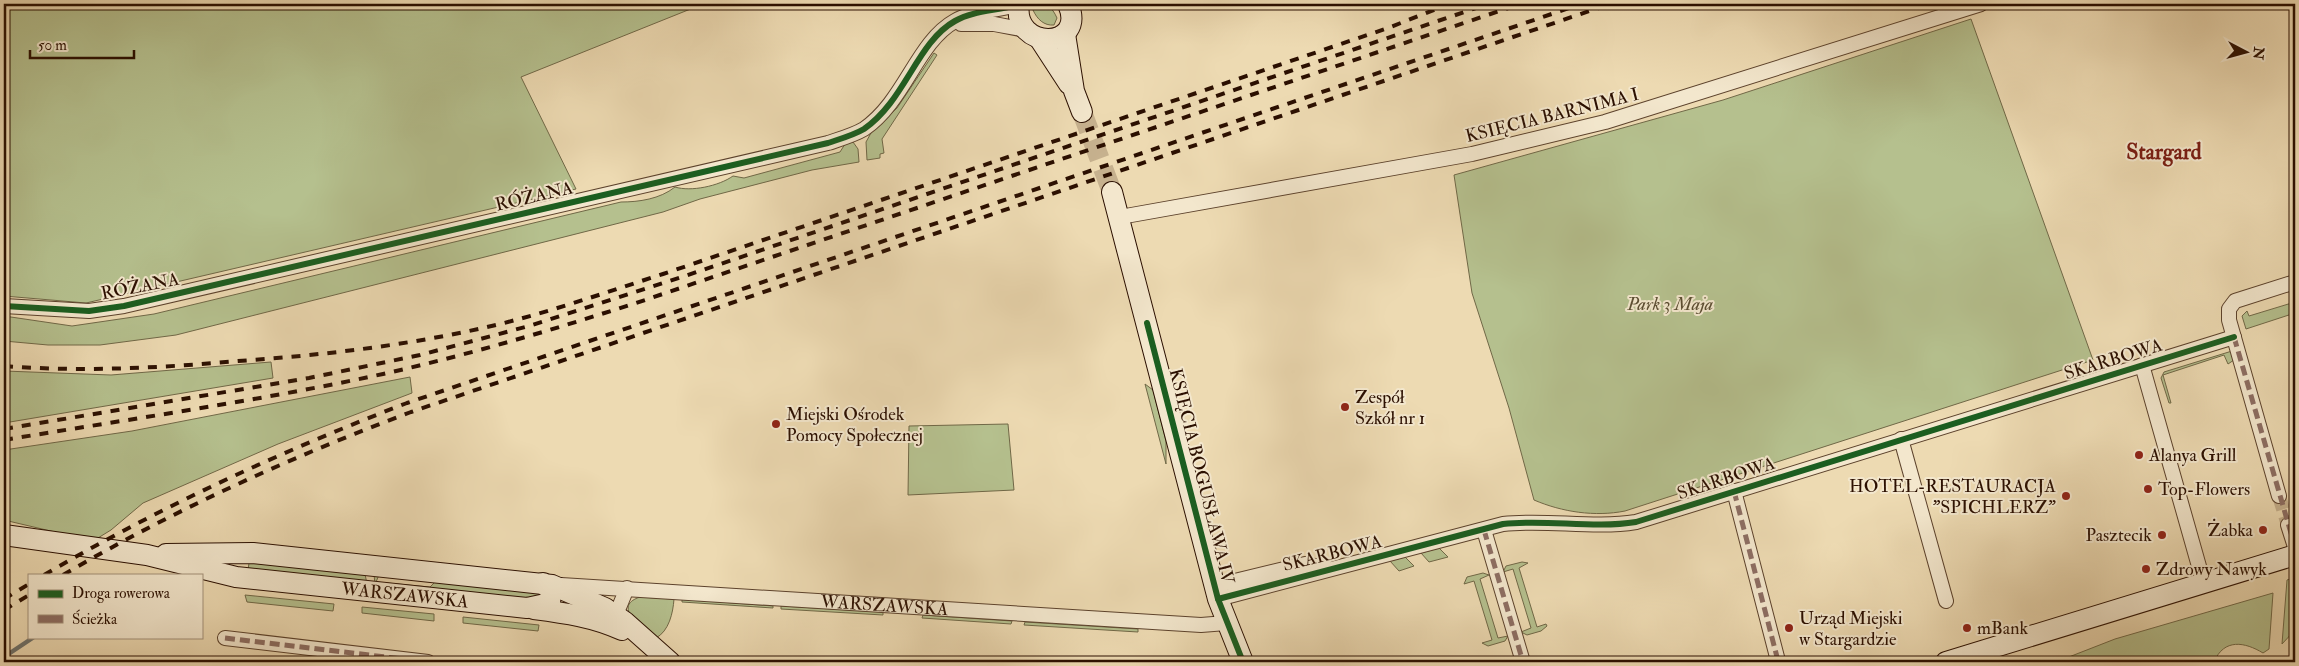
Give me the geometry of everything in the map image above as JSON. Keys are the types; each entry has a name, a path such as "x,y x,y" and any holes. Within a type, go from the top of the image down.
{"main road":[{"path":"1019,4 1019,17 1074,91 1082,112"},
{"path":"1032,34 1053,40 1072,14"},
{"path":"1072,14 1074,91"},
{"name":"KSIĘCIA BOGUSŁAWA IV","path":"1112,192 1216,592 1242,662"},
{"name":"WARSZAWSKA","path":"4,535 147,555 236,577 527,608 550,603 551,591 548,584 253,553 147,555"},
{"path":"236,577 241,558 253,553"},
{"path":"1946,662 2295,555"},
{"path":"548,584 587,599 613,620 646,641 670,662"},
{"path":"527,608 613,620"}],"street":[{"name":"RÓŻANA","path":"4,306 89,311 124,306 828,143 863,130 879,116 893,102 935,39 948,26 965,16 1019,4"},
{"name":"KSIĘCIA BARNIMA I","path":"1120,217 1454,158 1605,122 1981,4"},
{"path":"948,26 988,23 1032,34"},
{"path":"2280,496 2229,320 2229,308 2235,300 2295,282"},
{"name":"SKARBOWA","path":"1216,592 1330,568 1503,524 1530,521 1618,525 1656,516 2234,337"},
{"path":"2142,365 2204,584"},
{"path":"1901,439 1946,601"},
{"path":"1734,491 1777,657"},
{"path":"2288,526 2295,547"},
{"path":"1484,530 1522,662"},
{"name":"WARSZAWSKA","path":"548,584 1201,625 1226,623"},
{"path":"613,620 627,588"},
{"path":"225,638 428,662"}],"green space":[{"path":"4,4 703,4 521,77 576,189 86,303 4,296"},
{"path":"1035,4 1043,4 1051,8 1057,18 1054,25 1044,23 1039,19 1033,10"},
{"name":"Park 3 Maja","path":"1971,19 2093,360 1625,511 1602,514 1579,512 1556,508 1534,500 1509,408 1472,293 1454,175 1723,100"},
{"path":"934,53 937,55 882,139 884,153 880,154 880,158 867,160 866,142 871,133 897,108"},
{"path":"853,142 858,149 859,162 812,170 700,199 663,212 176,335 100,345 48,345 4,341 4,316 72,326 154,314 621,202 649,199 675,187 689,189 705,187 720,183 733,176 744,178 840,152 845,144"},
{"path":"2295,302 2295,313 2246,329 2242,316 2247,311 2249,316"},
{"path":"2232,351 2234,360 2228,364 2224,355 2163,375 2171,403 2169,403 2161,378 2164,372"},
{"path":"271,362 273,378 4,423 4,371 111,375"},
{"path":"410,377 412,393 278,444 143,503 111,530 93,541 4,520 4,450 132,431"},
{"path":"1145,384 1153,390 1166,441 1166,464"},
{"path":"1008,424 1014,490 908,495 909,426"},
{"path":"1439,548 1448,557 1429,562 1421,553"},
{"path":"1405,557 1414,566 1399,571 1390,561"},
{"path":"1522,562 1528,563 1519,568 1537,627 1546,624 1547,626 1541,631 1527,635 1521,632 1531,628 1513,569 1503,572 1506,566"},
{"path":"249,563 365,574 367,584 248,570"},
{"path":"1483,573 1489,575 1480,579 1498,638 1508,636 1505,641 1488,646 1482,643 1492,640 1474,581 1464,584 1467,577"},
{"path":"374,574 379,575 376,582 430,587 436,581 541,592 541,600 375,585"},
{"path":"2295,577 2295,595 2290,597 2295,608 2295,630 2282,644 2287,580"},
{"path":"2273,593 2269,649 2263,653 2249,646 2236,644 2223,649 2214,662 2056,662 2115,639"},
{"path":"245,595 334,604 333,611 247,602"},
{"path":"640,597 674,599 673,610 667,626 656,638 638,624 629,612 628,606 632,601"},
{"path":"682,599 773,606 773,608 682,602"},
{"path":"781,606 883,612 883,615 781,609"},
{"path":"362,607 434,614 434,621 362,613"},
{"path":"923,615 1012,621 1011,624 922,618"},
{"path":"463,617 539,625 538,631 463,623"},
{"path":"1025,622 1138,629 1138,632 1024,625"}],"waterway":[{"path":"4,657 32,638"}],"tunnel":[{"path":"1082,112 1112,192"},
{"path":"2279,496 2288,525"}],"railway":[{"path":"4,366 62,369 121,368 180,366 271,359 400,344 517,320 663,274 1388,28 1449,4"},
{"path":"4,429 309,378 420,355 529,326 685,276 1488,4"},
{"path":"4,440 336,384 449,358 515,340 645,300 1520,4"},
{"path":"46,574 177,503 268,461 407,403 1581,4"},
{"path":"65,574 147,528 234,486 322,447 411,412 1610,4"},
{"path":"4,599 28,585"},
{"path":"4,610 28,596"}],"marked path":[{"path":"2234,337 2295,547"},
{"path":"1734,491 1777,657"},
{"path":"1484,530 1523,662"},
{"path":"225,638 428,662"}],"cycle path":[{"path":"4,306 89,311 124,306 828,143 864,129 878,117 901,88 931,43 955,21 962,17 1019,4"},
{"path":"1147,323 1218,599 1243,662"},
{"path":"1218,599 1503,524 1603,525 1636,522 2234,337"}],"place":[{"name":"Zespół Szkół nr 1","path":"1345,407"},
{"name":"Miejski Ośrodek Pomocy Społecznej","path":"776,424"},
{"name":"Alanya Grill","path":"2139,455"},
{"name":"Top-Flowers","path":"2148,489"},
{"name":"HOTEL-RESTAURACJA \"SPICHLERZ\"","path":"2066,496"},
{"name":"Żabka","path":"2263,530"},
{"name":"Pasztecik","path":"2162,535"},
{"name":"Zdrowy Nawyk","path":"2146,569"},
{"name":"Urząd Miejski w Stargardzie","path":"1789,628"},
{"name":"mBank","path":"1967,628"}],"district":[{"name":"Stargard","path":"2164,151"}]}
